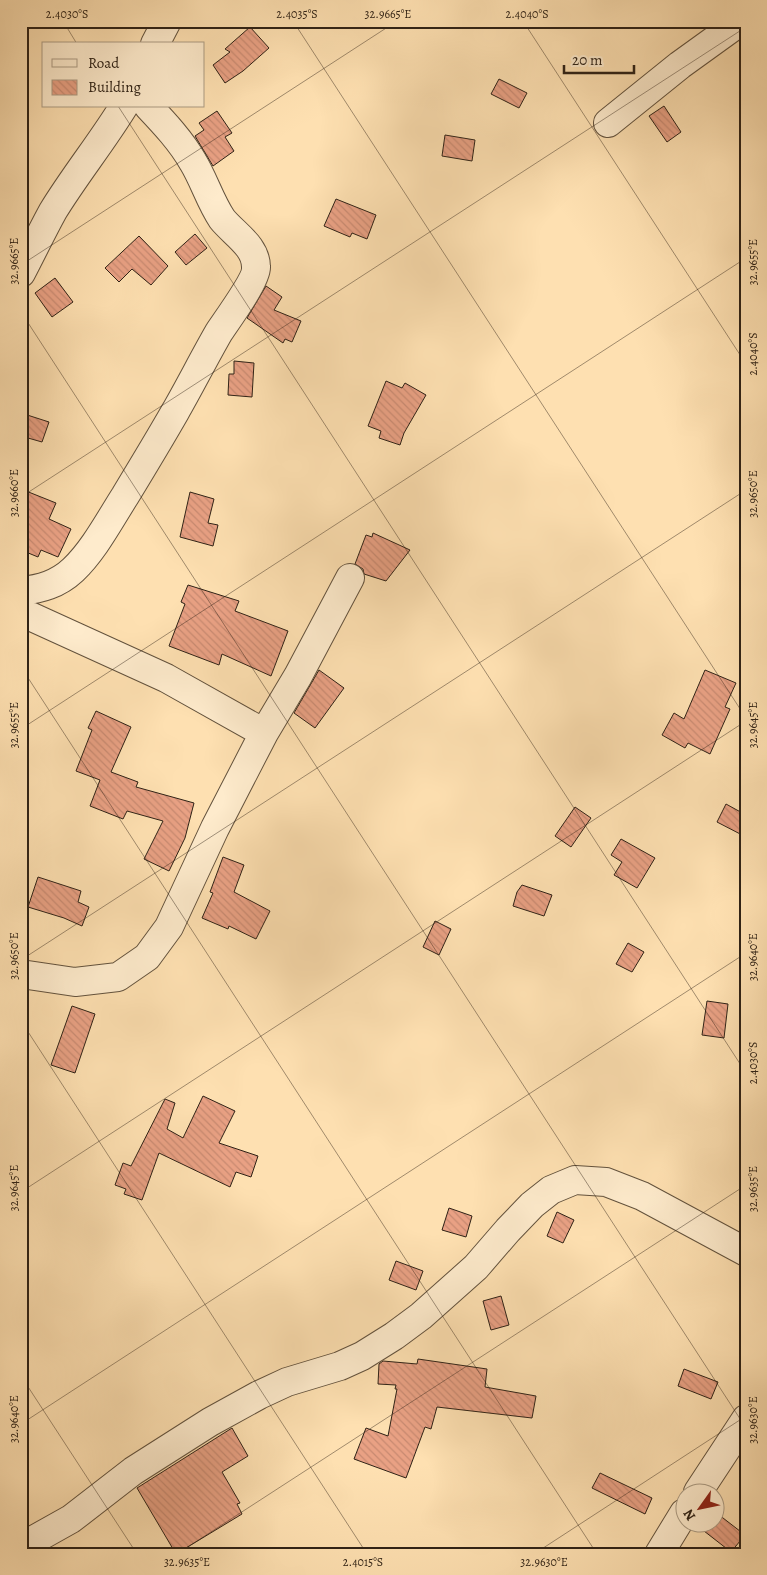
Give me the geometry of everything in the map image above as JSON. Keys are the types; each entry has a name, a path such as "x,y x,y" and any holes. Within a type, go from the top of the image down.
{"street":[{"path":"156,42 167,21"},
{"path":"608,123 672,71 741,21"},
{"path":"21,273 53,211 106,136 123,108"},
{"path":"21,591 51,585 63,579 74,570 90,549 158,441 257,269 247,244 222,218 192,160 177,138 150,108"},
{"path":"21,974 75,982 118,977 147,956 169,927 215,828 264,733 298,676 350,578"},
{"path":"21,612 166,678 264,733"},
{"path":"21,1547 71,1519 133,1471 210,1422 259,1395 288,1382 340,1366 362,1356 386,1341 421,1316 476,1267 532,1205 551,1190 575,1180 606,1182 642,1196 746,1252"},
{"path":"705,1482 746,1419"},
{"path":"659,1554 674,1529"}],"building":[{"path":"250,27 269,48 243,71 225,83 213,65 230,52 225,49"},
{"path":"499,79 527,93 519,108 491,94"},
{"path":"664,106 681,132 667,142 649,116"},
{"path":"217,111 232,133 225,137 234,151 213,166 195,136 204,130 199,123"},
{"path":"445,135 475,140 472,161 442,156"},
{"path":"336,199 376,215 367,239 352,233 350,237 324,226"},
{"path":"195,234 207,248 186,265 175,252"},
{"path":"139,236 168,266 151,285 132,269 119,282 105,268"},
{"path":"55,278 73,302 52,317 35,293"},
{"path":"266,286 282,297 274,310 301,321 292,342 285,339 283,343 247,318"},
{"path":"234,361 254,363 252,397 228,395 229,374 234,374"},
{"path":"386,381 402,388 405,383 426,395 404,433 400,445 379,438 381,431 368,426"},
{"path":"21,413 49,422 42,442 21,436"},
{"path":"21,489 56,503 49,519 71,529 58,557 41,550 38,557 21,550"},
{"path":"190,492 214,499 208,523 218,525 213,546 180,537"},
{"path":"373,533 410,550 386,581 364,574 363,569 355,564 366,535 372,537"},
{"path":"188,585 239,601 235,611 288,631 271,676 222,654 219,665 169,646 185,604 181,602"},
{"path":"319,670 344,688 315,728 294,713"},
{"path":"705,670 736,683 725,707 730,709 710,754 688,743 685,748 662,735 674,713 684,719"},
{"path":"96,711 131,727 111,772 138,782 136,787 194,803 185,838 169,871 144,859 163,821 127,811 123,819 90,806 100,780 76,771 92,730 88,728"},
{"path":"726,804 746,815 746,837 717,822"},
{"path":"575,807 591,818 571,847 555,836"},
{"path":"621,839 655,858 637,888 614,875 622,862 611,855"},
{"path":"223,857 244,865 234,892 270,911 256,939 229,926 228,929 202,918 213,893 210,892"},
{"path":"38,877 81,891 78,902 89,907 82,926 64,918 28,907"},
{"path":"522,885 552,895 544,916 513,906 517,892"},
{"path":"435,921 451,929 439,955 423,947"},
{"path":"628,943 644,952 632,972 616,964"},
{"path":"707,1001 728,1004 724,1038 702,1035"},
{"path":"72,1006 95,1014 75,1073 51,1065"},
{"path":"203,1096 235,1111 219,1143 258,1156 251,1177 236,1172 230,1187 159,1153 142,1200 124,1194 126,1189 115,1185 123,1163 131,1166 165,1099 175,1103 167,1129 183,1138"},
{"path":"449,1208 472,1216 466,1237 442,1230"},
{"path":"557,1212 574,1220 563,1243 547,1236"},
{"path":"396,1261 423,1271 416,1290 389,1280"},
{"path":"501,1296 509,1325 491,1330 483,1301"},
{"path":"418,1359 487,1369 485,1387 536,1396 532,1418 437,1407 431,1429 425,1427 406,1478 354,1459 366,1428 388,1436 397,1389 395,1389 396,1385 378,1384 379,1364 383,1361 417,1364"},
{"path":"684,1369 718,1382 711,1399 678,1386"},
{"path":"232,1428 248,1456 222,1472 240,1503 237,1504 242,1514 176,1554 137,1488"},
{"path":"600,1473 652,1498 645,1514 592,1488"},
{"path":"724,1519 745,1535 731,1552 705,1532 724,1532"}]}
